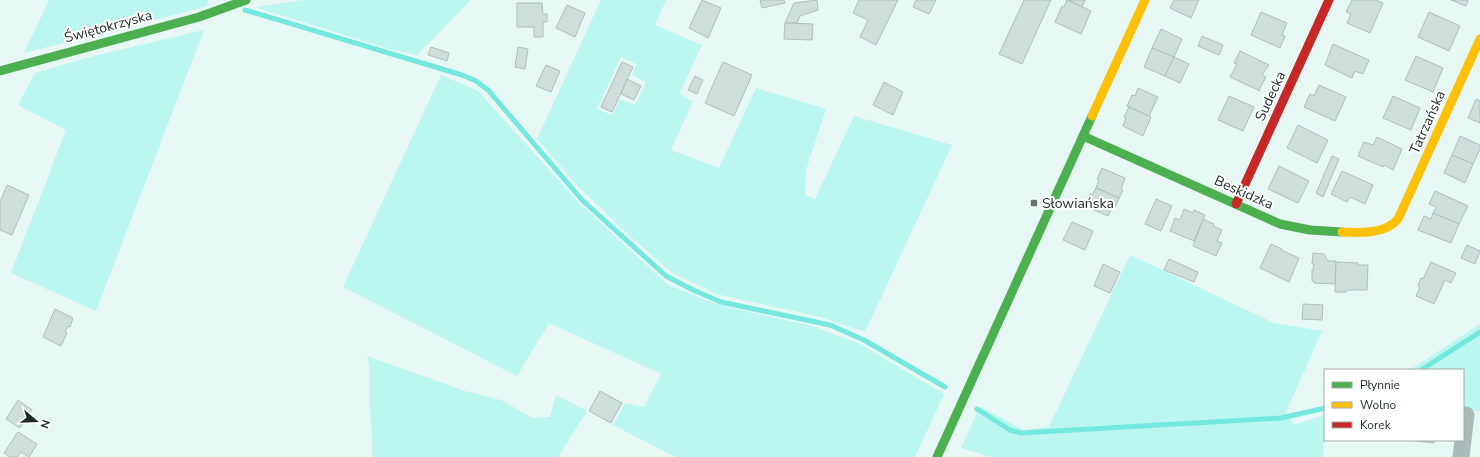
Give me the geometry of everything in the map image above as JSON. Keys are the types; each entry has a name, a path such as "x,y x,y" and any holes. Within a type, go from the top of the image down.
{"street":[{"name":"Świętokrzyska","path":"0,71 199,17 242,0"},
{"path":"937,457 1145,0"},
{"name":"Sudecka","path":"1236,204 1329,0"},
{"name":"Tatrzańska","path":"1399,218 1480,39"},
{"name":"Beskidzka","path":"1082,136 1280,224 1321,232 1368,232 1383,230 1392,225 1399,218"},
{"path":"1464,431 1466,415"},
{"path":"1461,457 1463,441"}],"shaded area":[{"path":"49,0 208,0 207,6 197,9 24,53"},
{"path":"305,0 471,0 417,55 386,48 255,7"},
{"path":"601,0 666,0 655,25 702,45 679,94 693,101 671,150 719,168 756,88 826,109 806,170 805,195 815,199 854,116 952,145 865,332 817,316 716,294 671,272 631,237 579,187 537,139","holes":["621,57 636,64 632,75 646,82 635,105 620,99 612,115 597,109"]},
{"path":"204,30 96,311 11,273 66,130 18,105 35,73 94,56"},
{"path":"441,75 478,91 579,203 668,285 719,305 812,326 860,344 944,394 915,457 676,457 613,425 625,403 644,407 661,374 549,323 517,376 343,287"},
{"path":"1130,255 1274,323 1322,331 1286,412 1294,425 1324,415 1324,457 991,457 961,448 980,406 1023,430 1049,427"},
{"path":"1480,324 1480,411 1464,410 1464,369 1412,369"},
{"path":"367,356 465,391 501,400 533,418 550,417 556,395 587,411 558,457 372,457 369,371"}],"building":[{"path":"702,0 721,8 708,38 689,28"},
{"path":"760,0 784,0 785,3 762,8"},
{"path":"817,0 818,10 800,16 797,23 785,23 794,3"},
{"path":"859,0 898,0 876,45 860,37 868,20 853,13"},
{"path":"916,0 936,0 929,14 913,7"},
{"path":"1024,0 1051,0 1022,64 999,54"},
{"path":"1066,0 1085,0 1082,7"},
{"path":"1067,0 1091,11 1081,34 1055,22 1062,6 1064,7"},
{"path":"1174,0 1199,0 1191,18 1170,8"},
{"path":"1352,0 1376,0 1383,3 1370,33 1347,23 1351,14 1346,12"},
{"path":"1451,0 1468,0 1466,6"},
{"path":"517,3 542,3 543,14 547,14 547,22 543,22 543,37 534,37 534,27 517,27"},
{"path":"567,5 585,13 575,37 556,28"},
{"path":"1261,12 1287,23 1282,35 1285,36 1280,48 1251,35"},
{"path":"1429,12 1460,26 1449,51 1418,37"},
{"path":"785,23 813,24 812,40 784,39"},
{"path":"1161,29 1182,39 1174,57 1152,48"},
{"path":"1202,36 1223,45 1219,55 1198,46"},
{"path":"1333,44 1369,60 1363,74 1355,71 1352,78 1325,65"},
{"path":"431,47 449,53 447,61 428,55"},
{"path":"518,47 528,49 525,69 515,67"},
{"path":"1152,48 1174,57 1165,76 1144,67"},
{"path":"1240,51 1269,65 1262,75 1266,77 1259,90 1260,91 1230,77 1237,64 1234,63"},
{"path":"1416,56 1443,68 1433,92 1405,80"},
{"path":"1174,57 1189,64 1180,83 1165,76"},
{"path":"622,62 633,67 612,112 601,107"},
{"path":"723,62 752,75 734,116 705,103"},
{"path":"546,65 560,71 551,92 536,86"},
{"path":"695,76 703,80 697,94 688,90"},
{"path":"627,79 641,86 634,100 621,94"},
{"path":"884,82 903,92 893,115 873,105"},
{"path":"1319,85 1346,97 1335,121 1304,107 1310,94 1314,96"},
{"path":"1138,88 1158,97 1149,116 1127,106 1132,95 1135,96"},
{"path":"1229,96 1254,107 1243,131 1218,120"},
{"path":"1393,96 1420,108 1411,130 1383,118"},
{"path":"1476,99 1480,101 1480,123 1468,118"},
{"path":"1129,107 1151,117 1143,136 1123,126 1126,118 1124,117"},
{"path":"1298,125 1328,140 1317,163 1287,148"},
{"path":"1460,136 1480,145 1480,149 1473,164 1452,155"},
{"path":"1377,137 1402,149 1393,170 1384,165 1383,167 1358,156 1364,142 1373,145"},
{"path":"1452,155 1473,164 1465,183 1444,173"},
{"path":"1332,156 1339,159 1323,197 1316,193"},
{"path":"1279,166 1309,181 1298,203 1268,189"},
{"path":"1102,168 1125,178 1121,189 1123,190 1119,198 1096,188 1099,180 1097,179"},
{"path":"1342,171 1373,185 1365,204 1350,197 1347,202 1331,194"},
{"path":"7,185 29,195 12,235 0,230 0,202"},
{"path":"1096,188 1119,198 1115,207 1113,206 1108,216 1085,206 1090,194 1092,195"},
{"path":"1435,191 1468,206 1459,224 1433,213 1436,207 1429,204"},
{"path":"1156,199 1172,206 1161,231 1145,224"},
{"path":"1184,209 1193,213 1194,210 1205,215 1194,241 1170,231 1175,218 1180,220"},
{"path":"1433,213 1459,224 1451,243 1418,230 1424,216 1431,219"},
{"path":"1203,219 1222,230 1217,241 1222,243 1216,256 1193,246"},
{"path":"1072,222 1093,231 1085,250 1063,240"},
{"path":"1271,244 1299,258 1289,282 1260,268"},
{"path":"1467,245 1480,251 1475,264 1461,258"},
{"path":"1313,253 1324,254 1328,261 1336,261 1335,284 1314,283 1314,281 1312,281 1312,270 1314,270 1314,264 1312,264"},
{"path":"1169,259 1198,272 1194,282 1164,270"},
{"path":"1336,262 1368,265 1367,290 1346,290 1346,292 1335,292"},
{"path":"1431,262 1456,273 1451,283 1445,280 1434,304 1416,296 1420,287 1418,286 1421,278 1423,279"},
{"path":"1103,264 1120,272 1110,293 1094,286"},
{"path":"1303,304 1323,305 1322,320 1302,319"},
{"path":"55,309 73,318 70,327 68,326 65,332 67,333 61,346 43,337"},
{"path":"600,391 622,403 611,423 589,411"},
{"path":"18,400 32,410 20,428 6,419"},
{"path":"18,432 37,444 29,457 21,452 17,457 10,457 4,453"},
{"path":"1415,441 1435,441 1434,443"}],"waterway":[{"path":"245,10 462,75 476,81 488,90 582,200 666,276 721,302 830,325 864,340 945,387"},
{"path":"1423,369 1480,332"},
{"path":"977,409 1010,430 1021,433 1281,418 1324,408"}],"traffic: fast":[{"path":"0,71 199,17 246,0"},
{"path":"937,457 1092,116"},
{"path":"1083,136 1280,224 1310,230 1342,232"}],"traffic: slow":[{"path":"1092,116 1145,0"},
{"path":"1342,232 1372,232 1387,228 1398,219 1480,39"}],"traffic: jam":[{"path":"1236,204 1329,0"}],"place":[{"name":"Słowiańska","path":"1034,203"}]}
